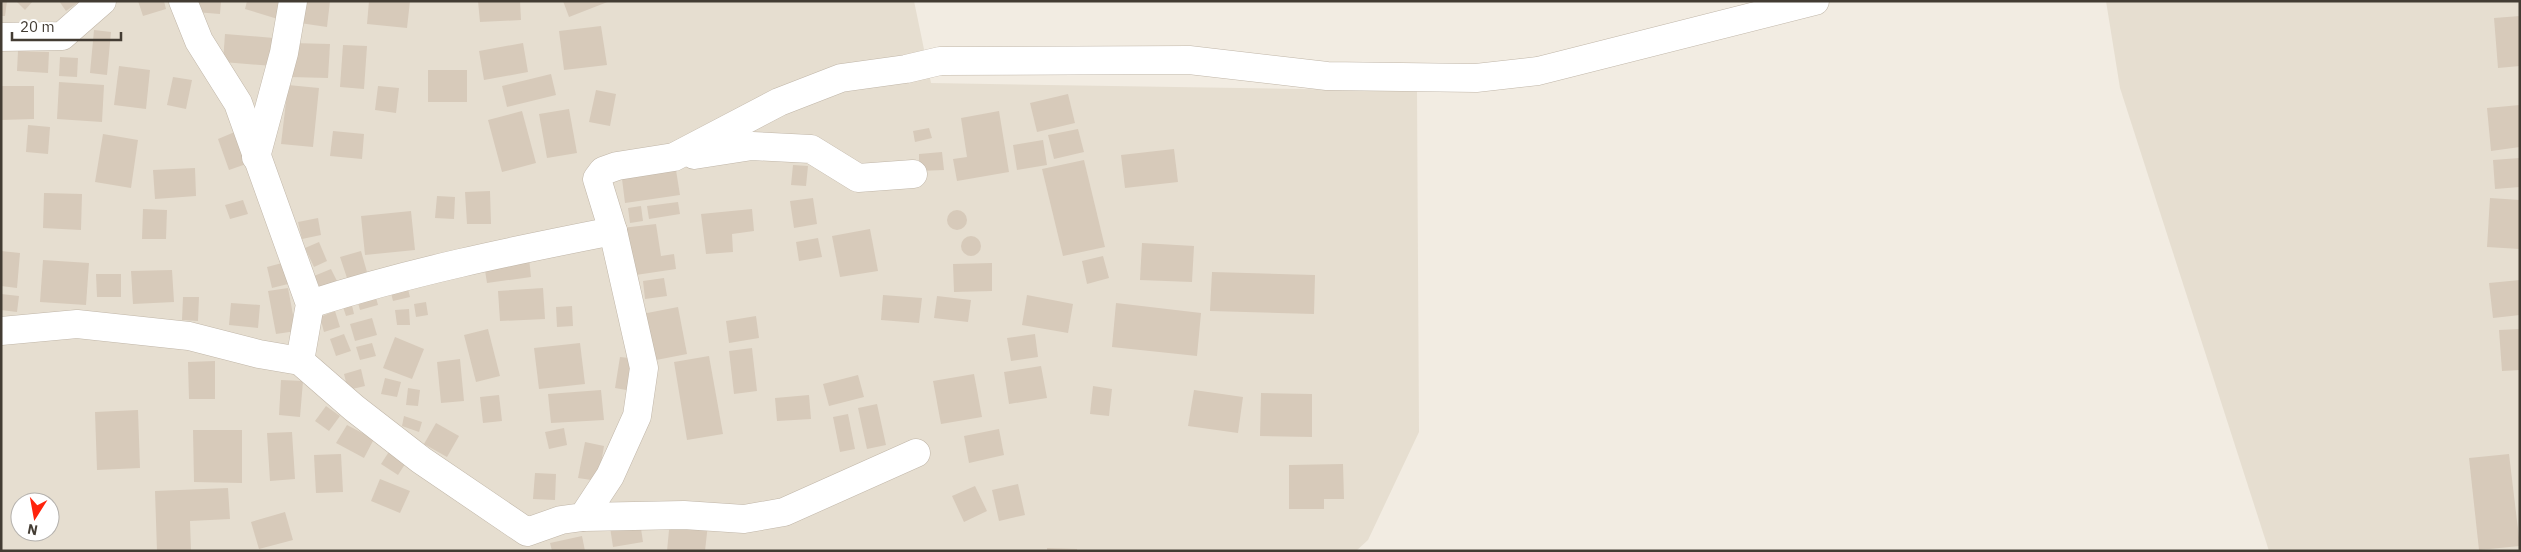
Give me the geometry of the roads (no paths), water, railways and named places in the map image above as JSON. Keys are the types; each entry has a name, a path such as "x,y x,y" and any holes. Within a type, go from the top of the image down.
{"street":[{"path":"1,37 62,36 102,1"},
{"path":"183,1 199,41 238,103 310,304 300,361"},
{"path":"256,156 284,53 293,1"},
{"path":"674,158 780,102 841,78 906,69 940,61 1189,60 1327,76 1476,78 1538,71 1815,1"},
{"path":"583,517 610,476 637,416 644,368 613,231 598,179 600,174 625,164 752,146 811,148 858,178 913,174"},
{"path":"310,304 370,285 467,260 613,231"},
{"path":"1,332 77,324 190,336 259,354 300,361 354,408 528,541 561,520 583,517 684,515 744,519 784,512 916,453"}]}
